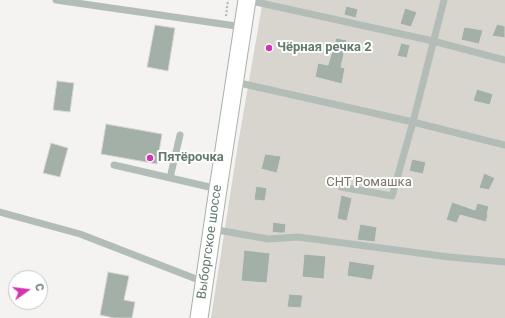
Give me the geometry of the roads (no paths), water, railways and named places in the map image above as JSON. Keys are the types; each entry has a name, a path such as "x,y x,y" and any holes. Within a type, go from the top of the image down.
{"main road":[{"name":"Выборгское шоссе","path":"199,318 247,0"}],"street":[{"path":"56,0 243,27"},
{"path":"247,0 432,41 505,60"},
{"path":"341,187 392,196 413,122 432,41 444,0"},
{"path":"235,82 413,122 505,145"},
{"path":"170,178 180,135"},
{"path":"114,165 218,189"},
{"path":"0,212 80,234 204,282"},
{"path":"212,229 268,239 298,237 449,257 505,262"}],"place":[{"name":"Чёрная речка 2","path":"269,48"},
{"name":"Пятёрочка","path":"150,158"}],"park label":[{"name":"СНТ Ромашка","path":"369,183"}]}
